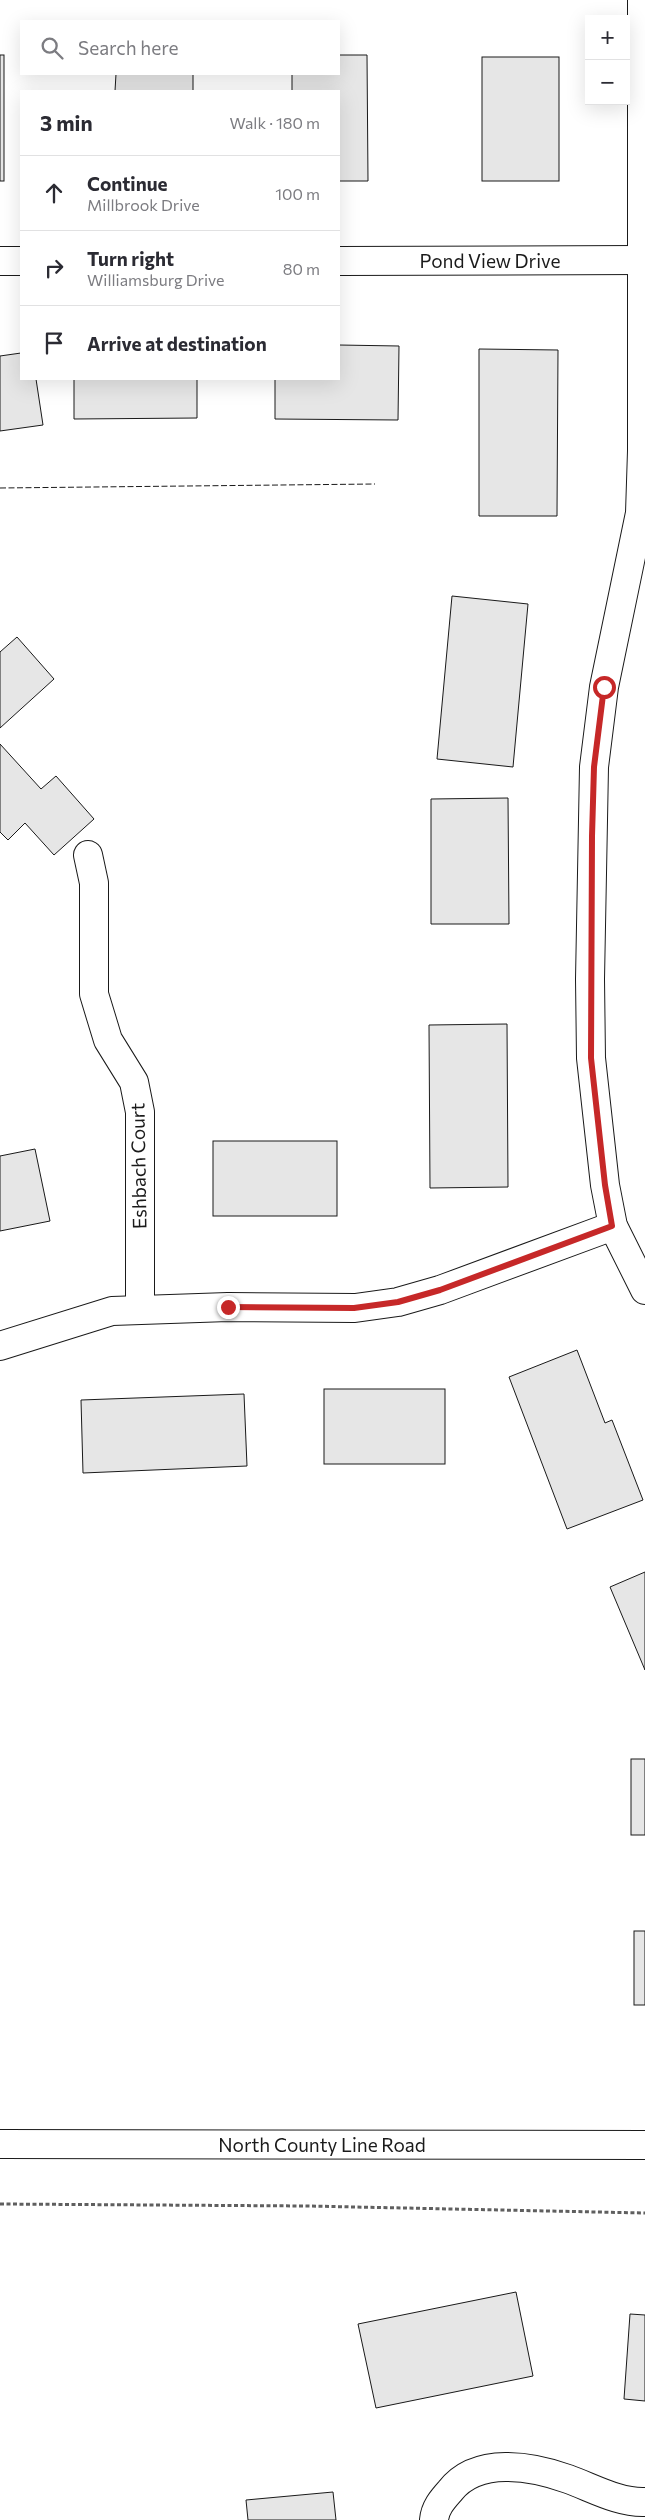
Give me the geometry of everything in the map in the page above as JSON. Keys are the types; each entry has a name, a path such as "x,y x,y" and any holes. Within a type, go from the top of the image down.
{"street":[{"path":"642,0 642,451 640,513 604,687 594,767 591,1058 605,1185 612,1226 645,1290"},
{"name":"Pond View Drive","path":"340,261 641,260"},
{"path":"0,261 20,261"},
{"name":"Eshbach Court","path":"88,855 94,883 94,994 108,1040 134,1082 140,1112 140,1308"},
{"path":"0,1346 112,1310 140,1308 354,1308 398,1302 440,1290 612,1226"},
{"name":"North County Line Road","path":"0,2144 645,2144"},
{"path":"434,2520 434,2510 457,2482 488,2467 527,2469 566,2478 630,2508"}],"path":[{"path":"0,2204 307,2206 645,2214"}],"building":[{"path":"0,55 4,55 4,181 0,181"},
{"path":"340,55 367,55 368,181 340,181 340,90 292,90 292,75 340,75"},
{"path":"482,57 559,57 559,181 482,181"},
{"path":"116,75 193,75 193,90 115,90"},
{"path":"340,345 399,346 398,420 275,419 275,380 340,380"},
{"path":"479,349 558,350 557,516 479,516"},
{"path":"20,353 20,380 36,380 43,425 0,431 0,356"},
{"path":"74,380 197,380 197,418 74,419"},
{"path":"452,596 528,604 513,767 437,759"},
{"path":"17,637 54,679 0,728 0,652"},
{"path":"0,744 41,789 56,776 94,819 54,855 25,823 8,840 0,832"},
{"path":"508,798 509,924 431,924 431,799"},
{"path":"507,1024 508,1187 430,1188 429,1025"},
{"path":"213,1141 337,1141 337,1216 213,1216"},
{"path":"35,1149 50,1221 0,1231 0,1156"},
{"path":"577,1350 605,1423 612,1420 643,1500 567,1529 509,1377"},
{"path":"324,1389 445,1389 445,1464 324,1464"},
{"path":"244,1394 247,1466 83,1473 81,1400"},
{"path":"645,1572 645,1670 610,1587"},
{"path":"631,1759 645,1759 645,1835 631,1835"},
{"path":"634,1931 645,1931 645,2005 634,2005"},
{"path":"516,2292 533,2376 376,2408 358,2324"},
{"path":"630,2314 645,2315 645,2401 624,2399"},
{"path":"333,2492 336,2520 248,2520 246,2500"}],"fence":[{"path":"0,488 375,484"}],"route":[{"path":"228,1307 354,1308 398,1302 440,1290 612,1226 605,1185 591,1058 590,955 594,767 604,687"}]}
